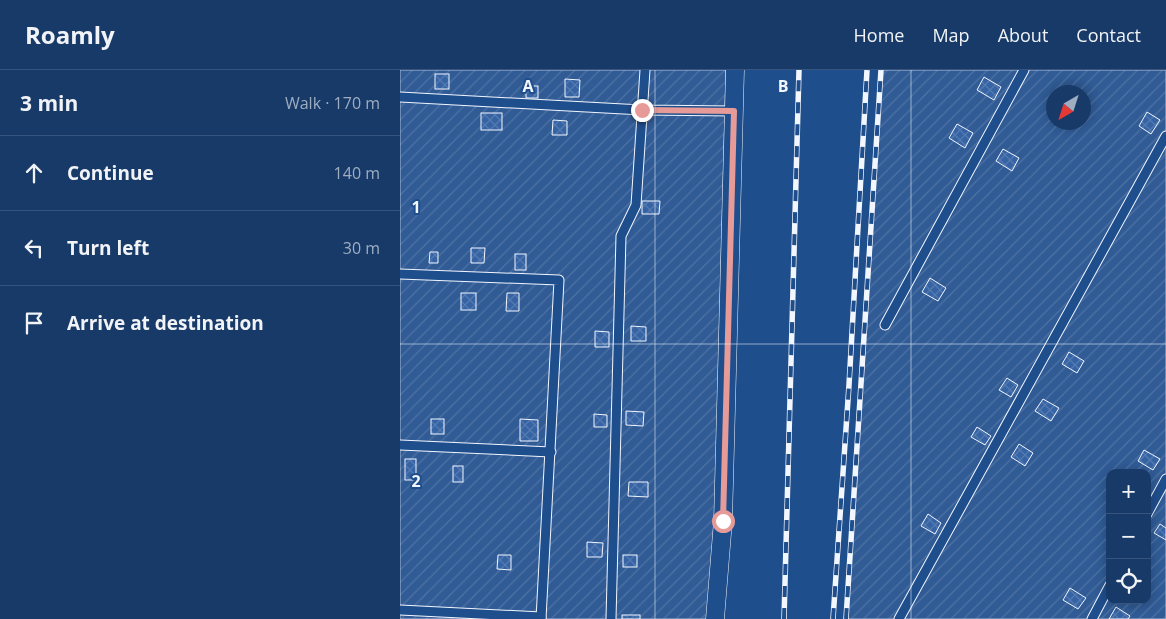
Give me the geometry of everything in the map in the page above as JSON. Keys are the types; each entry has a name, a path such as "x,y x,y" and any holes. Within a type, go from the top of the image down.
{"street":[{"path":"715,619 723,521 735,70"}],"lane":[{"path":"611,619 622,236 636,205 645,70"},
{"path":"885,325 1024,70"},
{"path":"400,97 642,110 734,111"},
{"path":"899,619 1166,136"},
{"path":"400,274 559,280 541,618 400,610"},
{"path":"400,445 551,452"},
{"path":"1151,507 1166,479"},
{"path":"1092,619 1106,593"}],"shaded area":[{"path":"400,70 726,70 715,506 708,619 400,619"},
{"path":"881,70 1166,70 1166,619 846,619"}],"building":[{"path":"435,74 449,74 449,89 435,89"},
{"path":"984,77 1001,87 994,100 977,90"},
{"path":"565,79 580,80 579,97 565,97"},
{"path":"526,86 538,86 538,98 526,98"},
{"path":"1147,112 1160,120 1151,134 1139,126"},
{"path":"481,113 502,113 502,130 481,130"},
{"path":"553,120 567,121 567,135 552,135"},
{"path":"957,124 973,133 965,148 949,138"},
{"path":"1003,149 1019,158 1012,171 996,161"},
{"path":"642,201 660,201 659,214 642,214"},
{"path":"471,248 485,248 484,263 471,263"},
{"path":"430,252 438,252 438,263 429,263"},
{"path":"515,254 526,254 526,270 515,270"},
{"path":"930,278 946,288 938,301 922,292"},
{"path":"461,293 476,293 476,310 461,310"},
{"path":"507,293 519,293 519,311 506,311"},
{"path":"631,326 646,327 646,341 631,341"},
{"path":"595,331 609,332 609,347 595,347"},
{"path":"1069,352 1084,361 1077,373 1062,364"},
{"path":"1007,378 1018,385 1011,397 999,390"},
{"path":"1043,399 1059,408 1051,421 1035,411"},
{"path":"626,411 644,412 643,426 626,425"},
{"path":"594,414 607,415 607,427 594,427"},
{"path":"431,419 444,419 444,434 431,434"},
{"path":"520,419 538,420 538,441 520,441"},
{"path":"977,427 991,436 985,445 971,437"},
{"path":"1019,444 1033,453 1025,466 1011,457"},
{"path":"1144,450 1160,459 1153,470 1138,461"},
{"path":"405,459 416,459 416,480 405,480"},
{"path":"453,466 463,466 463,482 453,482"},
{"path":"629,482 648,482 648,497 628,496"},
{"path":"928,514 941,523 935,534 921,526"},
{"path":"1160,524 1166,528 1166,540 1154,533"},
{"path":"587,542 603,543 602,557 587,557"},
{"path":"498,555 511,555 511,570 497,569"},
{"path":"623,555 637,555 637,567 623,567"},
{"path":"1070,588 1086,598 1078,609 1063,600"},
{"path":"1116,607 1130,616 1128,619 1109,619"},
{"path":"622,615 640,615 640,619 622,619"}],"railway":[{"path":"784,619 799,70"},
{"path":"833,619 849,385 867,70"},
{"path":"846,619 881,70"}],"route":[{"path":"642,110 734,111 723,521"}]}
